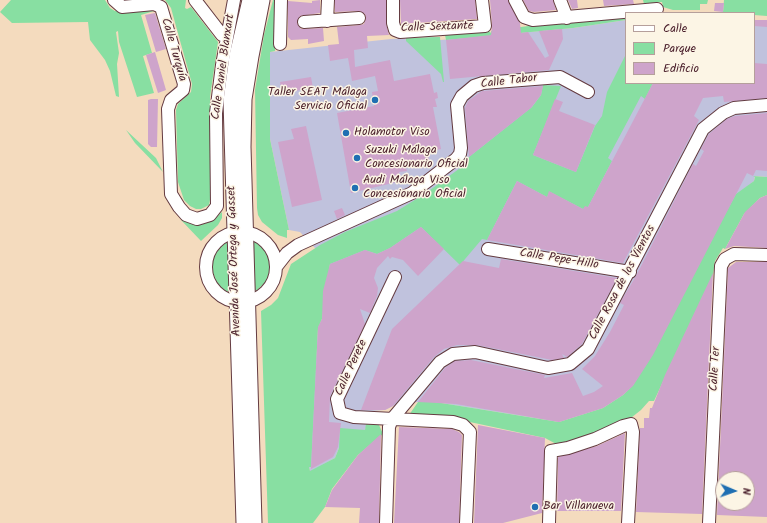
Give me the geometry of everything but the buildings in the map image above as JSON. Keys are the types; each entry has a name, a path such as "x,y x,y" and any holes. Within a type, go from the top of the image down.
{"main road":[{"name":"Avenida José Ortega y Gasset","path":"244,523 240,232 231,101 237,56 250,0"},
{"name":"Avenida José Ortega y Gasset","path":"240,232 244,100 262,0"},
{"name":"Avenida José Ortega y Gasset","path":"242,302 254,523"}],"street":[{"name":"Calle Turquía","path":"114,0 122,7 154,4 161,7 184,84 183,90 171,100 168,109 171,194 186,215 197,218"},
{"path":"195,0 205,15 222,35"},
{"name":"Avenida José Ortega y Gasset","path":"254,38 267,0"},
{"path":"280,44 281,0"},
{"path":"327,21 328,0"},
{"name":"Calle Sextante","path":"393,0 393,23 395,30 400,32 485,26 482,0"},
{"path":"516,0 524,17 533,20 625,12"},
{"path":"560,0 567,18"},
{"name":"Calle Daniel Blanxart","path":"197,218 210,215 217,206 216,113 233,6"},
{"path":"205,15 215,18 233,6"},
{"path":"627,12 657,9"},
{"path":"304,22 359,18"},
{"name":"Calle Tabor","path":"276,267 287,253 298,245 333,227 412,193 456,159 460,154 461,148 456,105 462,96 474,86 483,83 560,76 588,92"},
{"name":"Calle Rosa de los Vientos","path":"392,419 440,362 453,354 475,352 548,368 570,364 588,349 630,272 703,129 723,113 734,108 767,106"},
{"path":"240,232 255,234 267,243 274,255 276,267 274,278 269,289 260,297 242,302 222,297 213,289 207,279 205,268 207,256 212,246 220,238 240,232"},
{"name":"Calle Tabor","path":"267,243 285,246 298,245"},
{"name":"Calle Pepe-Hillo","path":"488,249 630,272"},
{"name":"Calle Ter","path":"709,523 720,266 724,259 734,254 767,255"},
{"name":"Calle Perete","path":"392,419 354,417 340,413 337,399 395,276"},
{"path":"386,523 389,427 392,419 454,422 463,425 470,432 466,523"},
{"path":"549,523 551,451 568,448 595,439 623,426 631,424 633,432 628,523"}],"shaded area":[{"path":"625,20 625,84 755,84 755,20 767,20 767,177 755,176 754,181 737,195 633,385 623,395 603,408 559,422 429,401 397,404 385,410 372,411 365,430 339,448 335,458 310,472 309,467 318,327 322,319 330,264 300,232 289,230 270,139 270,52 391,39 440,37 440,40 573,28"}],"green space":[{"path":"11,0 105,0 110,8 115,11 154,11 141,15 152,53 143,56 154,93 137,97 119,42 118,31 116,32 119,53 117,64 119,97 116,96 110,71 105,60 90,40 88,22 12,23 0,12"},
{"path":"165,0 186,0 185,8 187,9 191,7 218,42 210,97 210,200 209,205 201,209 196,209 190,206 184,200 178,182 176,110 178,104 191,92 192,84 171,8"},
{"path":"273,0 278,0 275,51 270,52 270,139 289,230 287,230 287,238 278,235 262,222 258,215 257,208 255,90 264,35"},
{"path":"643,0 708,0 707,4 700,4 700,10 673,10 663,7 662,2 644,4"},
{"path":"724,0 767,0 767,16 755,15 755,12 723,12"},
{"path":"625,13 625,20 573,28 446,40 445,35 489,31 491,33 491,31"},
{"path":"440,37 444,82 441,74 406,41 406,38"},
{"path":"625,56 625,84 652,84 645,99 641,96 608,158 612,161 588,207 583,209 550,192 547,197 517,181 487,240 482,239 460,265 421,227 390,248 377,254 365,250 330,264 322,319 318,328 311,467 309,467 310,471 335,458 339,448 340,428 365,430 366,424 379,425 383,434 358,455 332,489 325,507 313,523 268,523 261,311 271,305 278,298 291,264 320,245 345,232 397,211 426,193 467,163 469,157 532,107 541,95 543,85 561,86 533,155 576,172 595,126 602,116 607,92"},
{"path":"126,130 156,158 163,172 135,143"},
{"path":"753,176 767,177 767,195 760,198 744,214 725,249 723,248 715,261 713,275 654,401 649,401 641,410 627,421 560,446 545,438 465,421 409,415 418,402 429,401 559,422 603,408 623,395 633,385 736,194 754,181 755,177"},
{"path":"222,212 222,218 218,225 201,241 181,220 197,225 204,224 212,221"},
{"path":"252,239 258,241 266,249 271,265 267,281 256,291 254,289"},
{"path":"225,240 229,242 230,290 227,292 217,284 211,267 215,250"}],"place":[{"name":"Taller SEAT Málaga Servicio Oficial","path":"375,100"},
{"name":"Holamotor Viso","path":"346,133"},
{"name":"Suzuki Málaga Concesionario Oficial","path":"357,158"},
{"name":"Audi Málaga Viso Concesionario Oficial","path":"355,188"},
{"name":"Bar Villanueva","path":"535,507"}]}
